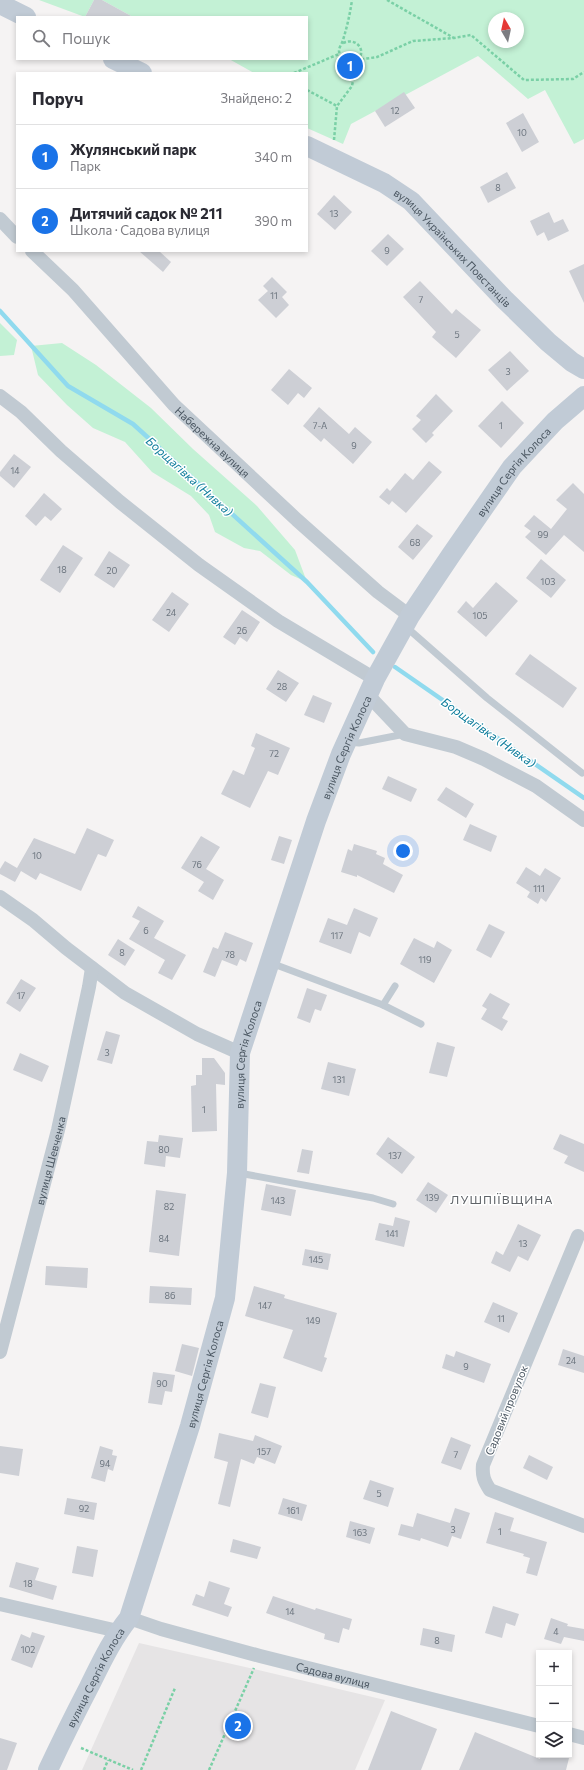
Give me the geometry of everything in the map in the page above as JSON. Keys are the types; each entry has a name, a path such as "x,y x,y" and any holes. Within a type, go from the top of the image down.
{"street":[{"path":"0,4 24,16"},
{"path":"115,60 140,72"},
{"name":"вулиця Українських Повстанців","path":"308,146 384,183 411,201 504,299 548,342 572,362 584,369"},
{"path":"0,219 16,236"},
{"name":"Набережна вулиця","path":"33,252 73,290 174,405 297,520 378,592 407,621"},
{"path":"0,396 21,412 61,451 120,502 199,565 372,687 405,734 456,747 484,759 536,786 584,820"},
{"name":"вулиця Сергія Колоса","path":"48,1770 61,1740 124,1625 190,1426 225,1298 237,1173 240,1053 271,963 316,821 340,754 372,687 407,621 512,467 555,421 584,396"},
{"path":"0,897 33,920 125,993 190,1030 240,1053"},
{"name":"вулиця Шевченка","path":"0,1352 58,1130 90,987 92,968"},
{"name":"Садовий провулок","path":"578,1236 483,1465 482,1474 490,1490 584,1526"},
{"name":"Садова вулиця","path":"0,1604 124,1625 161,1629 260,1656 536,1725"},
{"path":"572,1735 584,1738"}],"lane":[{"path":"407,621 486,698 582,773"},
{"path":"347,742 359,743 405,734"},
{"path":"271,963 382,1005 421,1024"},
{"path":"382,1005 395,986"},
{"path":"237,1173 373,1198 392,1204"}],"path":[{"path":"343,43 352,0"},
{"path":"387,0 454,38"},
{"path":"334,135 337,106 352,86 357,60 361,54 360,47 357,42 349,40 343,43 339,48 339,54 344,60 350,62 357,60 377,57 413,41 454,38 471,35 524,80 573,79 584,72"},
{"path":"296,72 339,54"},
{"path":"308,91 337,106"},
{"path":"209,1770 260,1656"},
{"path":"141,1770 175,1688"},
{"path":"81,1748 133,1770"},
{"path":"104,1770 108,1760"}],"shaded area":[{"path":"139,1643 385,1700 355,1770 82,1770"}],"green space":[{"path":"39,0 94,0 86,16"},
{"path":"102,0 584,0 584,139 574,144 545,90 528,99 478,56 351,124 343,144 308,128 308,72 252,72 231,60 308,60 308,16 131,16"},
{"path":"0,323 17,340 14,355 0,356"},
{"path":"62,343 96,365 151,408 193,449 257,506 295,550 307,582 291,575 260,551 244,548 215,532 209,515 191,496 152,472 125,442 93,428 67,405 38,375 31,346"}],"building":[{"path":"94,0 102,0 131,16 86,16"},
{"path":"404,92 415,108 385,127 375,111"},
{"path":"523,113 539,142 522,152 506,123"},
{"path":"507,172 516,188 488,203 480,187"},
{"path":"334,195 352,212 335,230 317,214"},
{"path":"549,212 554,223 563,219 569,231 548,241 544,232 537,236 530,221"},
{"path":"388,234 404,249 387,266 371,251"},
{"path":"140,252 160,252 171,262 163,272"},
{"path":"584,264 584,303 569,271"},
{"path":"272,277 287,292 282,297 289,305 276,318 258,300 268,291 263,286"},
{"path":"420,281 452,314 456,309 481,330 456,358 432,337 436,332 403,297"},
{"path":"510,351 529,371 507,391 488,370"},
{"path":"289,369 312,388 304,398 298,393 288,405 271,390"},
{"path":"436,394 453,411 432,433 434,435 426,443 412,429 421,420 416,416"},
{"path":"502,401 524,423 501,448 478,426"},
{"path":"319,407 349,434 355,427 372,442 353,464 324,438 321,442 303,426"},
{"path":"14,454 31,467 14,488 0,476 0,472"},
{"path":"429,461 442,472 406,513 392,501 389,505 379,497 387,488 390,491 405,473 413,480"},
{"path":"573,483 584,494 584,552 564,535 546,555 525,537 531,531 524,526 534,515 551,529 567,509 556,500"},
{"path":"44,493 62,509 51,521 45,516 36,526 25,516"},
{"path":"417,524 433,536 413,560 398,547"},
{"path":"63,545 83,558 60,593 40,580"},
{"path":"109,551 130,565 114,588 94,575"},
{"path":"541,559 566,580 551,598 526,578"},
{"path":"496,582 518,601 486,637 457,612 466,601 473,608"},
{"path":"172,592 189,604 169,632 152,620"},
{"path":"242,610 260,622 247,642 240,637 235,645 223,637"},
{"path":"530,654 577,688 563,708 515,674"},
{"path":"278,670 299,683 286,702 266,689"},
{"path":"313,695 332,703 324,723 304,715"},
{"path":"256,733 290,748 278,775 268,771 250,808 221,794 233,770 244,775 255,748 251,746"},
{"path":"388,776 417,789 411,802 382,789"},
{"path":"446,787 474,804 466,818 437,800"},
{"path":"470,824 497,836 491,852 463,840"},
{"path":"87,828 114,840 106,857 98,854 81,891 40,873 36,880 21,871 15,882 0,874 0,869 5,861 17,868 34,838 75,854"},
{"path":"201,836 220,847 206,869 224,880 213,900 198,891 204,882 181,868"},
{"path":"279,836 292,840 284,864 271,860"},
{"path":"354,844 377,851 376,854 385,858 383,864 403,875 394,893 357,875 357,877 341,872 348,849 352,851"},
{"path":"526,867 540,876 545,868 561,878 546,902 541,898 538,904 527,897 530,892 516,883"},
{"path":"138,906 164,921 154,938 186,955 172,980 158,973 165,960 129,939 140,921 132,917"},
{"path":"354,908 378,918 370,937 359,932 351,954 319,942 328,918 347,925"},
{"path":"489,924 505,932 491,958 476,950"},
{"path":"225,932 253,943 246,962 240,959 237,966 222,960 215,977 203,972 213,947 218,949"},
{"path":"414,938 434,948 437,941 452,950 434,983 400,964"},
{"path":"118,939 135,950 125,966 108,955"},
{"path":"21,979 36,988 20,1012 6,1003"},
{"path":"307,988 327,995 321,1011 315,1009 310,1023 297,1018"},
{"path":"490,993 510,1004 502,1018 508,1021 502,1031 481,1019 487,1009 482,1006"},
{"path":"106,1031 120,1035 112,1064 97,1060"},
{"path":"437,1042 455,1047 447,1077 429,1073"},
{"path":"20,1053 49,1066 42,1082 13,1070"},
{"path":"202,1058 214,1058 225,1073 225,1085 216,1084 217,1131 192,1132 191,1086 196,1085 196,1075 202,1075"},
{"path":"328,1062 356,1069 349,1096 321,1089"},
{"path":"560,1134 584,1144 584,1172 564,1163 568,1156 553,1149"},
{"path":"159,1135 183,1138 180,1158 166,1156 165,1167 144,1164 147,1141 158,1142"},
{"path":"388,1137 415,1157 402,1174 376,1154"},
{"path":"302,1149 313,1151 309,1174 297,1172"},
{"path":"428,1182 448,1195 436,1213 416,1200"},
{"path":"266,1184 296,1190 291,1216 261,1210"},
{"path":"156,1190 186,1194 179,1256 149,1252"},
{"path":"395,1217 410,1221 404,1247 375,1240 379,1223 393,1226"},
{"path":"518,1224 541,1235 528,1261 518,1256 510,1272 491,1263 496,1251 503,1255"},
{"path":"305,1249 331,1254 328,1270 302,1265"},
{"path":"46,1266 88,1268 87,1288 45,1285"},
{"path":"150,1286 192,1288 191,1305 149,1303"},
{"path":"254,1286 285,1295 284,1298 337,1313 324,1357 327,1358 322,1372 283,1358 293,1330 245,1316"},
{"path":"493,1302 518,1313 509,1333 484,1322"},
{"path":"182,1344 199,1348 192,1376 175,1371"},
{"path":"563,1349 584,1356 584,1373 558,1365"},
{"path":"456,1351 491,1364 484,1383 442,1368 446,1354 454,1357"},
{"path":"153,1372 175,1375 172,1392 165,1391 162,1405 148,1403"},
{"path":"260,1383 276,1387 268,1418 251,1413"},
{"path":"219,1433 253,1441 255,1435 282,1446 275,1464 257,1457 254,1464 241,1459 230,1507 218,1504 228,1462 214,1458"},
{"path":"451,1437 471,1445 461,1470 441,1463"},
{"path":"0,1446 23,1449 19,1476 0,1473"},
{"path":"100,1446 113,1450 112,1455 117,1456 113,1471 108,1469 105,1482 91,1478"},
{"path":"529,1455 553,1467 547,1480 523,1468"},
{"path":"370,1480 394,1488 388,1507 363,1499"},
{"path":"67,1498 97,1503 94,1520 64,1514"},
{"path":"283,1498 307,1505 302,1521 278,1514"},
{"path":"455,1508 470,1513 461,1539 452,1536 448,1547 421,1538 420,1541 398,1535 401,1524 413,1527 417,1513 450,1523"},
{"path":"495,1512 514,1518 510,1531 547,1542 537,1576 526,1573 530,1558 523,1556 524,1554 486,1543"},
{"path":"350,1521 375,1528 370,1544 346,1537"},
{"path":"233,1539 261,1547 257,1559 230,1552"},
{"path":"77,1546 98,1550 93,1577 72,1573"},
{"path":"16,1562 39,1568 35,1580 57,1586 53,1600 9,1587"},
{"path":"209,1581 230,1588 224,1604 232,1607 228,1617 192,1605 196,1594 204,1597"},
{"path":"273,1596 315,1610 316,1608 352,1619 349,1630 343,1628 339,1643 324,1639 325,1634 266,1613"},
{"path":"493,1606 519,1614 515,1626 506,1623 502,1638 485,1633"},
{"path":"551,1618 568,1624 567,1626 584,1629 584,1641 564,1637 561,1644 544,1639"},
{"path":"423,1628 455,1635 452,1652 420,1645"},
{"path":"32,1632 45,1636 32,1668 11,1660 21,1634 30,1638"},
{"path":"391,1711 437,1729 421,1770 368,1770"},
{"path":"475,1732 536,1758 569,1758 566,1770 459,1770"},
{"path":"0,1738 17,1743 7,1770 0,1770"}],"waterway":[{"name":"Борщагівка (Нивка)","path":"0,311 68,386 133,424 307,582 373,652"},
{"name":"Борщагівка (Нивка)","path":"395,667 584,798"}],"place":[{"name":"Жулянський парк","path":"350,66"},
{"name":"Дитячий садок № 211","path":"238,1726"}],"district":[{"name":"ЛУШПІЇВЩИНА","path":"502,1199"}]}
